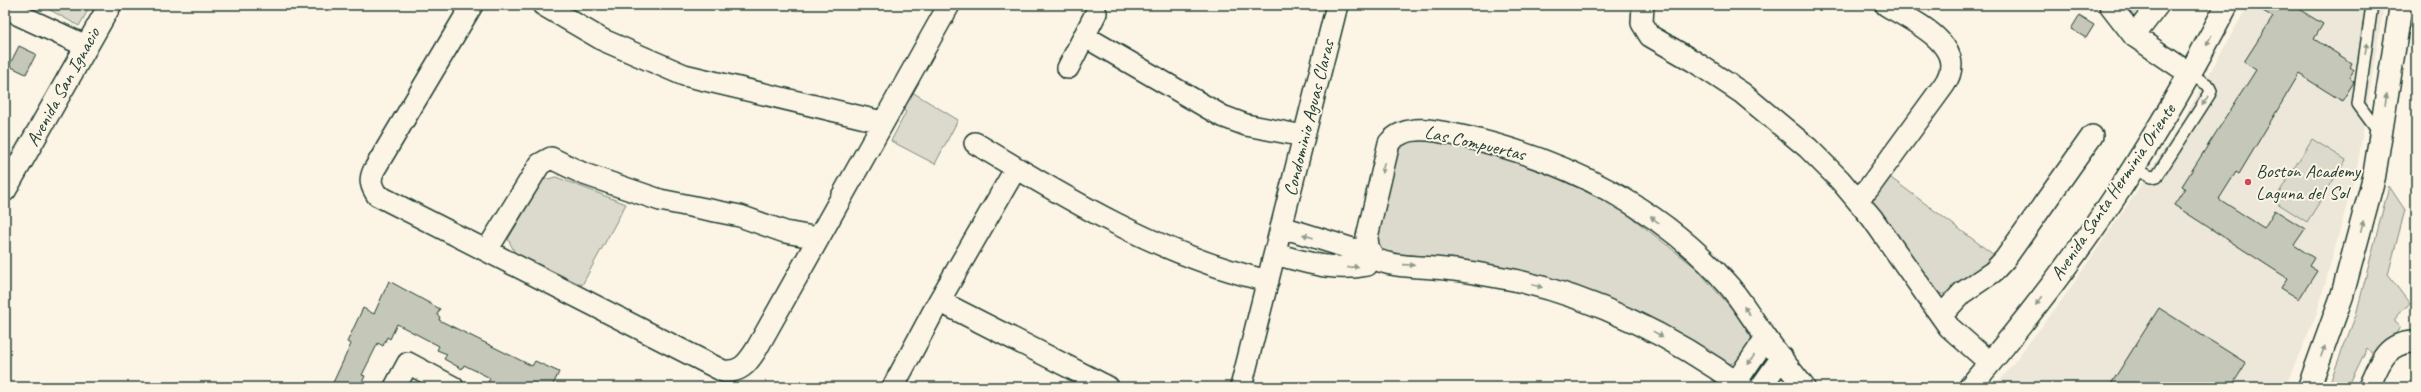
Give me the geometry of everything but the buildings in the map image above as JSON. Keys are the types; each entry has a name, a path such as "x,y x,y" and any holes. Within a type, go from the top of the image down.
{"street":[{"path":"9,5 19,15 86,46"},
{"name":"Avenida San Ignacio","path":"5,190 110,5"},
{"path":"472,5 370,177 372,187 377,196 487,250 723,371 734,372 746,365 756,350 882,122 949,5"},
{"path":"543,5 603,40 684,75 882,122"},
{"path":"1642,5 1642,23 1650,36 1696,62 1742,93 1808,148 1857,199 1941,316 1957,335 1990,363"},
{"path":"1857,199 1868,189 1944,85 1951,69 1950,56 1940,40 1886,5"},
{"path":"2110,5 2134,36 2190,74"},
{"path":"2134,36 2158,5"},
{"name":"Avenida Santa Herminia Oriente","path":"1970,387 2057,278 2133,168 2190,74 2227,5"},
{"path":"2309,387 2328,338 2359,236 2374,177 2401,5"},
{"name":"Condominio Aguas Claras","path":"1241,387 1282,227 1333,7"},
{"path":"1068,68 1096,13"},
{"path":"1084,36 1235,122 1304,136"},
{"name":"Las Compuertas","path":"1372,255 1367,242 1367,236 1389,143 1399,134 1411,130 1452,134 1498,145 1568,169 1631,203 1672,233 1711,268 1739,300 1804,387"},
{"path":"1941,316 1962,293 1993,272 2005,259 2092,136"},
{"path":"975,143 1016,168 1132,232 1166,248 1231,272 1268,281"},
{"path":"487,250 540,164 551,158 584,174 660,200 740,216 785,232 818,238"},
{"path":"893,387 935,309 1016,168"},
{"path":"1282,227 1372,255 1385,263 1490,276 1539,286 1569,296 1626,318 1720,370 1740,385 1766,338"},
{"path":"1275,254 1327,267 1340,268 1367,265 1372,255"},
{"path":"935,309 1108,387"},
{"path":"2369,387 2383,356 2389,349 2398,344 2416,342"},
{"path":"1761,387 1782,357"},
{"path":"395,387 408,363 453,387"}],"lane":[{"path":"2372,5 2358,104 2380,135"}],"shaded area":[{"path":"41,5 91,5 79,26"},
{"path":"2117,5 2148,5 2137,19 2125,16"},
{"name":"Boston Academy Laguna del Sol","path":"2248,5 2384,5 2357,168 2317,313 2285,387 1995,387 2062,300 2133,197 2185,117"},
{"path":"899,84 958,120 935,164 891,141 906,112 890,100"},
{"path":"1412,138 1491,152 1569,181 1621,209 1695,267 1751,330 1751,339 1746,350 1738,360 1729,364 1455,260 1414,255 1387,254 1379,251 1376,238 1397,149"},
{"path":"2312,139 2346,160 2307,222 2274,201"},
{"path":"1887,175 1998,258 1946,295 1934,292 1872,203 1872,198"},
{"path":"556,177 626,204 582,285 515,253 508,239 543,180"},
{"path":"2389,186 2405,210 2388,275 2410,304 2399,312 2394,322 2400,327 2389,345 2377,359 2367,348 2348,387 2328,387 2356,315"}],"place":[{"name":"Boston Academy Laguna del Sol","path":"2248,182"}]}
